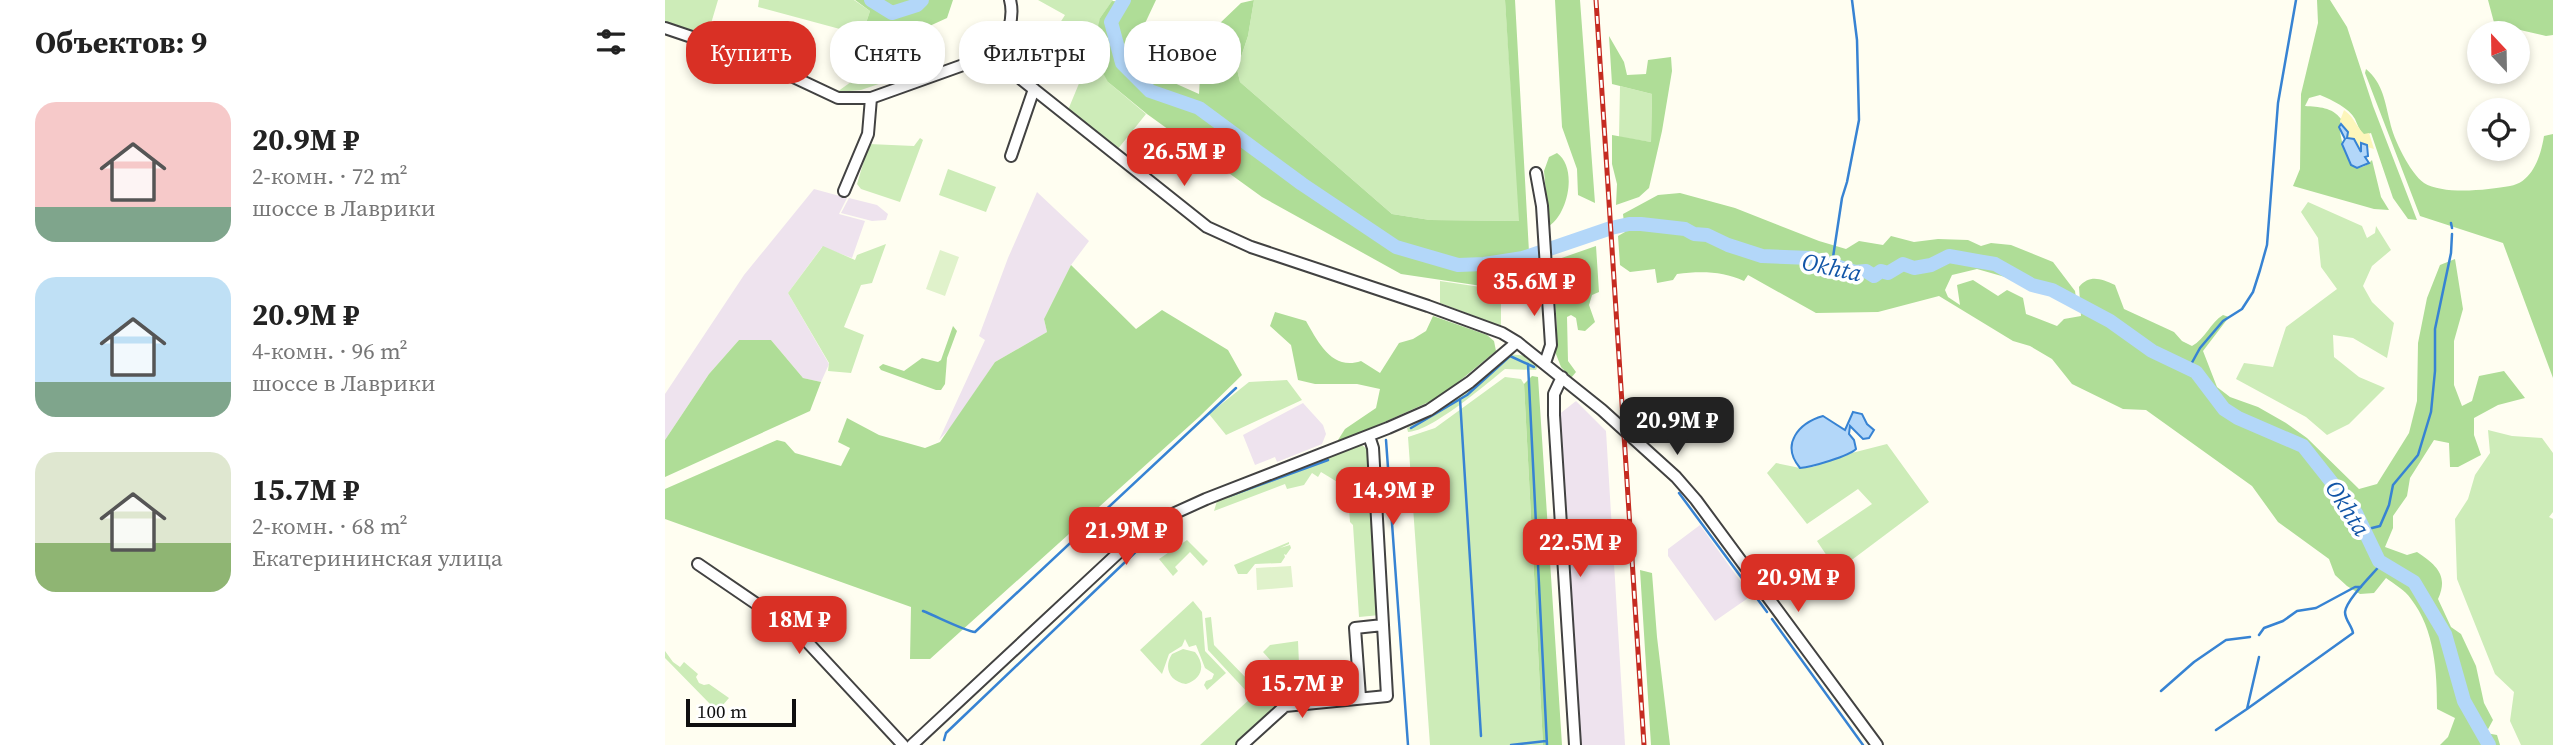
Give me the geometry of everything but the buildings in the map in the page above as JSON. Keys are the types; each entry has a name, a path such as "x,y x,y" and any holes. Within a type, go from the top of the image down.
{"street":[{"path":"1010,0 1010,21"},
{"path":"665,29 751,57 838,98 871,98 959,67"},
{"path":"1027,84 1207,227 1251,247 1502,333 1545,363 1643,447 1676,477 1696,500 1877,745"},
{"path":"1011,156 1034,89"},
{"path":"844,191 868,134 871,98"},
{"path":"1536,173 1542,206 1551,345 1545,363"},
{"path":"912,745 1066,600 1149,527 1177,511 1369,436 1443,402 1517,342"},
{"path":"1562,377 1554,394 1554,415 1575,745"},
{"path":"1241,745 1285,706 1387,696 1373,448 1369,436"},
{"path":"698,564 799,633 904,745"},
{"path":"1360,697 1355,628 1383,625"}],"shaded area":[{"path":"814,189 847,198 839,214 865,221 852,258 822,247 788,293 829,364 821,382 803,378 771,340 739,340 709,374 665,440 665,394 744,275"},
{"path":"1037,192 1089,241 1071,265 1044,319 1047,332 995,362 952,426 939,440 985,340 979,336 1008,258"},
{"path":"849,198 877,205 888,214 886,220 872,221 841,213"},
{"path":"1576,401 1606,431 1625,745 1579,745 1557,416"},
{"path":"1303,403 1323,425 1326,434 1322,444 1277,462 1275,457 1255,465 1243,435"},
{"path":"1700,525 1751,596 1715,621 1668,556 1668,549"}],"green space":[{"path":"665,0 718,0 712,21 686,21 686,30 665,22"},
{"path":"759,0 854,0 870,11 867,21 830,21 830,26 758,7"},
{"path":"855,0 953,0 947,18 940,21 867,21 870,11"},
{"path":"1038,0 1113,0 1100,21 1061,21 1065,15"},
{"path":"1125,0 1156,0 1146,21 1124,21 1124,84 1177,84 1199,94 1200,84 1241,83 1392,214 1430,220 1519,221 1505,0 1515,0 1531,288 1502,289 1401,274 1262,197 1147,114 1110,84 1110,21 1099,21 1112,1 1127,2"},
{"path":"1254,0 1505,0 1520,221 1430,220 1392,214 1241,83 1241,57 1248,36"},
{"path":"1254,0 1248,36 1241,57 1241,21 1222,21 1241,3"},
{"path":"1555,0 1580,0 1595,203 1578,195 1577,169 1562,127"},
{"path":"2317,0 2330,0 2347,27 2373,106 2417,220 2408,219 2393,198 2371,133 2364,135 2349,111 2320,95 2309,98 2305,106 2329,110 2341,119 2341,136 2351,165 2362,167 2372,160 2381,197 2389,210 2374,209 2293,186 2300,169 2301,94 2318,23"},
{"path":"2488,0 2553,0 2553,35 2531,33 2531,21 2494,21"},
{"path":"1609,36 1624,62 1627,75 1646,74 1648,60 1671,57 1672,71 1649,188 1639,197 1616,205 1617,184 1612,164 1612,135 1651,142 1652,94 1612,84"},
{"path":"2366,69 2380,87 2403,155 2413,172 2432,187 2466,190 2501,188 2518,183 2535,167 2544,136 2553,134 2553,378 2503,243 2420,216 2365,73"},
{"path":"848,84 879,84 861,90 837,92"},
{"path":"1079,84 1110,84 1146,114 1117,150 1068,110"},
{"path":"1620,86 1652,94 1651,142 1619,137"},
{"path":"920,138 923,140 900,202 861,189 857,184 869,144 914,146"},
{"path":"1557,153 1567,169 1568,191 1561,212 1549,226 1544,171 1549,157"},
{"path":"948,169 996,187 986,212 939,195"},
{"path":"1680,193 1735,208 1846,249 1859,241 1883,245 1891,236 1914,242 1938,239 1968,240 1981,246 1991,243 2011,245 2053,262 2075,291 2077,305 1977,269 1952,275 1945,290 1948,297 1960,305 1957,285 1973,280 1998,296 2007,290 2023,298 2026,314 2057,326 2064,319 2081,316 2079,287 2087,280 2096,279 2115,285 2124,309 2174,332 2182,341 2192,346 2218,318 2223,315 2229,317 2203,351 2217,387 2230,397 2258,407 2307,438 2359,489 2377,484 2409,433 2417,401 2418,343 2427,298 2440,265 2455,259 2463,309 2454,341 2454,385 2462,406 2472,401 2479,376 2504,371 2525,398 2498,405 2474,418 2474,435 2481,455 2458,467 2450,467 2449,443 2434,440 2410,478 2407,496 2393,516 2393,528 2385,547 2407,555 2417,552 2439,571 2442,583 2438,599 2451,627 2461,634 2476,666 2484,703 2493,720 2486,733 2497,735 2500,745 2440,745 2448,737 2455,718 2437,709 2435,666 2430,638 2419,611 2403,590 2386,578 2374,593 2360,594 2347,586 2335,575 2329,559 2278,522 2252,486 2146,410 2123,409 2072,384 2052,359 2030,346 2013,341 1939,296 1878,312 1816,313 1748,275 1744,281 1720,274 1686,273 1677,274 1673,280 1657,283 1655,269 1630,272 1620,265 1618,236 1625,232 1623,214 1658,195"},
{"path":"2308,202 2362,226 2367,238 2375,233 2376,226 2391,250 2372,266 2363,286 2372,302 2394,323 2387,358 2353,338 2333,335 2334,357 2359,377 2385,388 2349,424 2327,435 2306,417 2236,379 2244,363 2273,367 2286,327 2337,289 2321,267 2318,238 2301,212"},
{"path":"886,244 872,283 861,285 844,327 864,335 851,373 828,371 829,363 788,293 823,246 855,260 857,255"},
{"path":"1596,246 1599,292 1592,295 1589,305 1595,322 1585,331 1578,330 1576,318 1571,315 1567,317 1568,361 1576,372 1571,378 1561,367 1554,349 1557,330 1553,261"},
{"path":"940,250 959,257 945,296 926,289"},
{"path":"1071,265 1136,329 1162,310 1228,350 1242,375 1199,417 930,659 910,659 911,607 665,519 665,489 777,440 785,442 795,453 841,466 850,448 838,442 847,418 879,435 925,448 940,442 995,362 1047,332 1044,319"},
{"path":"1440,281 1501,290 1501,326 1440,303"},
{"path":"1275,312 1306,321 1321,346 1334,358 1351,363 1361,361 1380,373 1399,343 1426,331 1433,316 1487,335 1494,341 1496,351 1440,397 1340,442 1338,440 1345,429 1376,408 1380,389 1357,384 1315,384 1298,380 1291,345 1270,326"},
{"path":"953,326 957,331 947,358 945,384 941,390 881,370 879,367 883,364 904,371 922,358 938,362"},
{"path":"739,340 771,340 803,378 821,382 810,411 665,477 665,440 709,374"},
{"path":"1508,354 1528,356 1536,361 1536,370 1505,369 1444,416 1418,430 1408,432 1407,428 1443,408"},
{"path":"1532,376 1538,377 1562,745 1543,745 1524,384"},
{"path":"1505,377 1521,379 1524,384 1543,745 1430,745 1408,437 1435,428"},
{"path":"1287,380 1302,400 1226,435 1209,414 1249,382"},
{"path":"2488,430 2512,436 2542,438 2553,453 2553,512 2549,517 2553,519 2553,745 2521,745 2510,721 2514,692 2495,674 2457,579 2455,519 2468,499 2475,475 2490,453"},
{"path":"1887,444 1929,502 1837,571 1817,541 1872,504 1858,489 1807,524 1767,473 1776,463 1800,468 1813,467 1840,456"},
{"path":"1362,445 1368,450 1380,615 1359,617 1353,525 1350,522 1348,495 1343,489 1344,486 1321,472 1318,477 1312,473 1304,485 1287,489 1285,484 1214,511 1217,501"},
{"path":"1187,540 1208,561 1203,566 1190,552 1175,567 1178,571 1173,576 1159,559"},
{"path":"1289,542 1280,548 1290,545 1291,548 1284,554 1281,563 1255,564 1247,574 1238,574 1234,565"},
{"path":"1291,566 1293,587 1257,590 1256,568"},
{"path":"1640,570 1652,573 1670,745 1651,745"},
{"path":"1193,601 1202,612 1205,651 1226,673 1207,690 1204,685 1214,674 1205,668 1196,645 1189,647 1185,639 1182,646 1169,654 1162,674 1140,650"},
{"path":"1211,617 1214,645 1252,684 1254,689 1249,694 1208,650 1205,618"},
{"path":"1298,641 1297,667 1341,664 1343,698 1281,704 1237,745 1200,745 1280,671 1263,652 1270,645"},
{"path":"1183,649 1195,652 1201,667 1196,679 1186,684 1172,677 1168,669 1172,654"},
{"path":"665,651 680,667 684,662 698,674 696,677 699,683 709,684 729,698 722,706 712,706 665,658"}],"sand":[{"path":"2344,110 2364,134 2369,133 2374,149 2361,145 2362,153 2356,143 2347,138 2348,132 2340,121"}],"water":[{"path":"2341,124 2348,132 2347,138 2354,139 2361,152 2361,143 2367,145 2368,156 2365,157 2369,163 2357,168 2351,165 2342,144 2345,139 2339,127"},
{"path":"1853,412 1862,414 1874,430 1869,438 1863,439 1850,426 1849,434 1856,449 1830,461 1800,468 1794,459 1792,443 1800,429 1823,416 1845,430"}],"waterway":[{"name":"Okhta","path":"871,0 892,13 917,5 922,0"},
{"name":"Okhta","path":"1124,0 1111,22 1122,63 1150,91 1199,108 1302,184 1396,247 1458,265 1484,264 1523,258 1611,228 1641,224 1685,229 1762,256 1811,258 1855,272 1866,271 1874,276 1881,271 1888,273 1903,264 1914,268 1931,265 1949,256 1995,264 2032,285 2052,290 2110,321 2152,351 2196,372 2224,409 2238,418 2303,446 2356,513 2379,561 2414,582 2445,634 2464,701 2489,745"},
{"path":"1832,264 1842,198 1859,120 1857,40 1852,0"},
{"path":"2189,368 2200,348 2223,321 2242,309 2253,292 2260,270 2267,245 2278,103 2296,0"},
{"path":"2451,223 2452,228"},
{"path":"2361,522 2368,529 2380,526 2389,505 2393,485 2418,455 2431,412 2435,329 2451,253 2452,234"},
{"path":"1411,428 1467,395 1510,356 1534,367"},
{"path":"1528,364 1547,745"},
{"path":"923,611 975,632 1236,388"},
{"path":"1460,399 1481,736"},
{"path":"1386,440 1408,745"},
{"path":"1229,496 1328,460"},
{"path":"1679,493 1747,585"},
{"path":"944,740 946,733 1166,523"},
{"path":"2247,709 2353,633 2345,615 2347,607 2382,563"},
{"path":"2259,635 2264,628 2283,621 2297,611 2316,608 2355,587 2361,587"},
{"path":"1753,593 1767,612"},
{"path":"1772,619 1863,745"},
{"path":"2161,691 2194,662 2226,640 2250,637"},
{"path":"2216,730 2247,709 2259,657"},
{"path":"1511,745 1546,741"}],"railway":[{"path":"1596,0 1644,745"}]}
